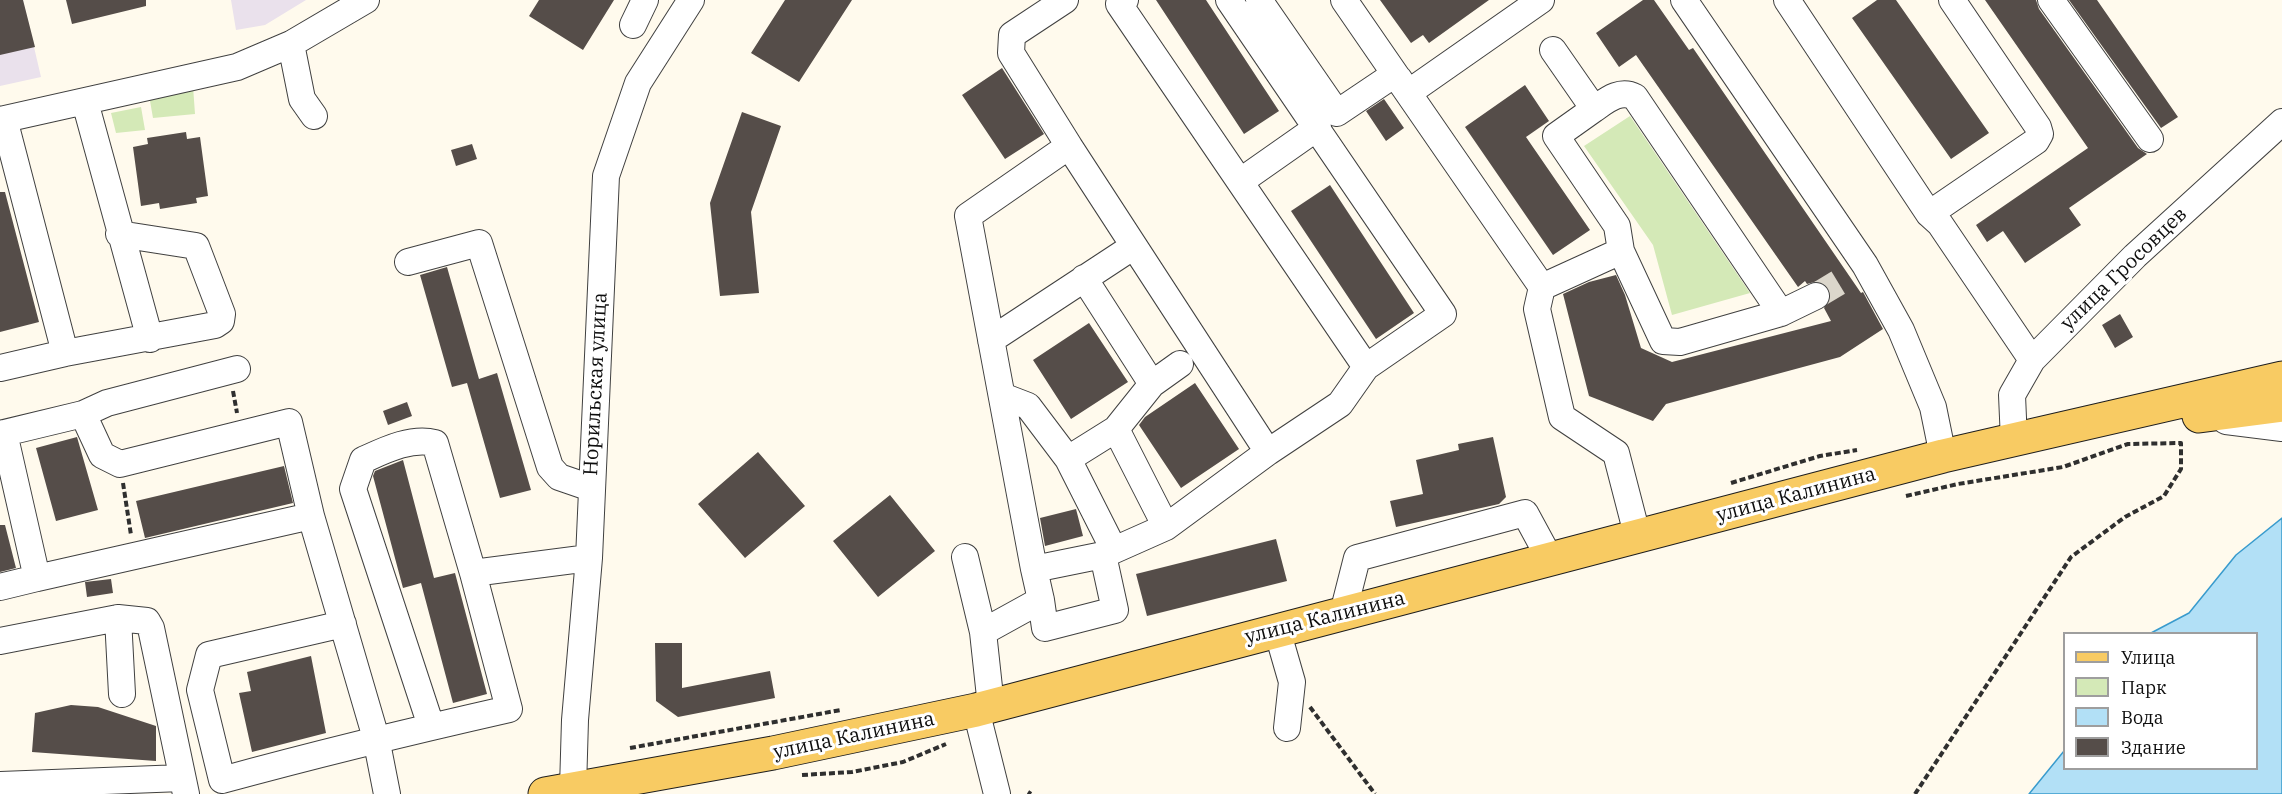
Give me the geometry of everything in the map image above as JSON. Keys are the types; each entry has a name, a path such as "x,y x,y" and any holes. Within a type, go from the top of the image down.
{"main road":[{"path":"2101,421 2282,378"},
{"path":"2101,421 2192,417 2282,405"},
{"name":"улица Калинина","path":"559,791 783,751 984,708 1277,630 1551,561 1943,456 2101,421"}],"street":[{"path":"65,353 2,119 237,67 291,44 366,0"},
{"path":"633,25 645,0"},
{"name":"Норильская улица","path":"559,791 575,720 589,558 606,176 620,129 638,83 691,0"},
{"path":"1065,0 1012,35 1011,53 1268,452"},
{"path":"1034,568 1108,552 1166,527 1268,452 1340,404 1366,367 1443,314 1229,0"},
{"path":"1258,0 1337,113 1402,84 1541,0"},
{"path":"1344,0 1542,287 1537,309 1562,417 1616,453 1638,538"},
{"path":"1684,0 1857,271 1901,330 1933,407 1943,456"},
{"path":"1787,0 1929,214 1940,224 2032,360"},
{"path":"1929,214 2036,141 2040,134 2038,127 1952,0"},
{"path":"2051,0 2150,139"},
{"path":"1120,1 1366,367"},
{"path":"291,44 302,99 314,116"},
{"path":"1553,50 1594,109"},
{"path":"1781,313 1635,97 1628,93 1620,94 1556,136 1617,226 1621,251 1663,341 1680,342 1781,313 1816,296"},
{"path":"85,102 119,234 150,339"},
{"name":"улица Гросовцев","path":"2014,441 2012,395 2032,360 2135,256 2282,122"},
{"path":"1241,181 1318,128"},
{"path":"1002,396 1028,406 1068,459 1108,552 1115,610 1045,628 968,216 1069,146"},
{"path":"0,368 65,353 150,339 215,325 221,321 222,314 196,246 119,234"},
{"path":"408,262 479,243 550,467 559,477 591,488"},
{"path":"991,340 1134,246"},
{"path":"1542,287 1621,251"},
{"path":"1084,279 1152,384"},
{"path":"1068,459 1116,429 1152,384 1180,364"},
{"path":"37,578 10,505 2,434 83,414 107,403 233,370"},
{"path":"83,414 102,455 120,464 289,422 311,516 376,738 387,794"},
{"path":"2192,417 2282,428"},
{"path":"1116,429 1166,527"},
{"path":"343,624 209,655 200,690 222,780 376,738 509,709 435,443 422,440 387,449 363,460 353,489 431,726"},
{"path":"1344,613 1357,558 1525,513 1551,561"},
{"path":"0,587 311,516"},
{"path":"965,556 983,632 984,708 997,794"},
{"path":"473,573 589,558"},
{"path":"983,632 1041,600"},
{"path":"118,618 122,694"},
{"path":"0,641 118,618 147,621 151,628 184,786 0,785"},
{"path":"1277,630 1292,682 1287,728"}],"path":[{"path":"233,370 241,434"},
{"path":"1906,496 1958,484 2063,467 2128,444 2181,443 2181,469 2164,496 2125,517 2071,557 1915,794"},
{"path":"1292,682 1376,794"},
{"path":"630,748 847,709"}],"shaded area":[{"path":"0,0 23,0 41,77 0,86"},
{"path":"231,0 306,0 265,25 236,30"}],"green space":[{"path":"193,86 195,114 153,118 149,95"},
{"path":"141,107 145,130 116,133 111,113"},
{"path":"1630,116 1750,293 1672,315 1653,245 1584,146"}],"water":[{"path":"2282,518 2282,794 2029,794 2063,752 2063,770 2258,770 2258,632 2153,632 2189,613 2236,555"}],"building":[{"path":"0,0 23,0 35,47 0,55"},
{"path":"66,0 146,0 146,6 72,24"},
{"path":"539,0 614,0 583,50 529,16"},
{"path":"785,0 852,0 799,82 751,53"},
{"path":"1156,0 1206,0 1279,111 1244,134"},
{"path":"1380,0 1489,0 1429,43 1423,35 1411,43"},
{"path":"1643,0 1654,0 1689,50 1693,48 1861,293 1863,292 1883,329 1840,357 1666,404 1653,421 1589,396 1563,294 1589,282 1616,275 1625,295 1641,348 1672,362 1831,321 1824,308 1831,296 1829,289 1818,281 1807,284 1805,281 1798,287 1636,55 1619,67 1596,33"},
{"path":"1877,0 1896,0 1989,133 1951,159 1852,18"},
{"path":"1985,0 2036,0 2039,9 2138,148 2147,154 2069,208 2081,225 2025,263 2003,231 1987,242 1976,225 2088,148"},
{"path":"2069,0 2097,0 2178,117 2161,128"},
{"path":"1002,68 1044,134 1005,159 962,95"},
{"path":"1525,85 1549,121 1526,137 1590,230 1553,255 1465,127"},
{"path":"1384,99 1404,128 1386,141 1366,111"},
{"path":"742,112 781,126 751,212 759,293 720,296 710,203"},
{"path":"186,132 187,139 200,137 208,196 196,198 197,203 160,209 159,203 141,206 133,147 148,144 147,138"},
{"path":"472,144 477,159 456,166 451,150"},
{"path":"1330,185 1414,313 1376,339 1291,211"},
{"path":"0,192 5,192 39,322 0,332"},
{"path":"447,267 479,379 497,373 531,490 500,498 467,383 452,387 420,275"},
{"path":"2120,314 2133,337 2115,348 2102,325"},
{"path":"1089,323 1128,382 1071,419 1033,360"},
{"path":"1195,383 1239,449 1181,488 1139,425 1145,417"},
{"path":"407,402 412,416 388,425 383,411"},
{"path":"77,437 98,510 56,521 36,448"},
{"path":"1493,437 1506,497 1499,504 1396,527 1390,501 1423,494 1416,460 1459,450 1458,444"},
{"path":"758,452 805,506 745,558 698,504"},
{"path":"403,460 434,578 455,573 487,694 453,703 421,583 403,588 373,476 375,471"},
{"path":"284,466 293,503 145,538 136,501"},
{"path":"890,495 935,551 878,597 833,541"},
{"path":"1076,509 1083,536 1045,546 1040,518"},
{"path":"0,525 5,525 16,568 0,572"},
{"path":"1276,539 1287,581 1147,616 1136,574"},
{"path":"111,579 113,593 87,597 85,582"},
{"path":"655,643 682,643 682,688 770,671 775,698 678,717 656,701"},
{"path":"311,656 326,733 252,752 239,693 251,691 247,672"},
{"path":"71,705 98,707 156,726 156,761 32,752 35,713"}],"tunnel":[{"path":"1816,296 1849,276"}]}
